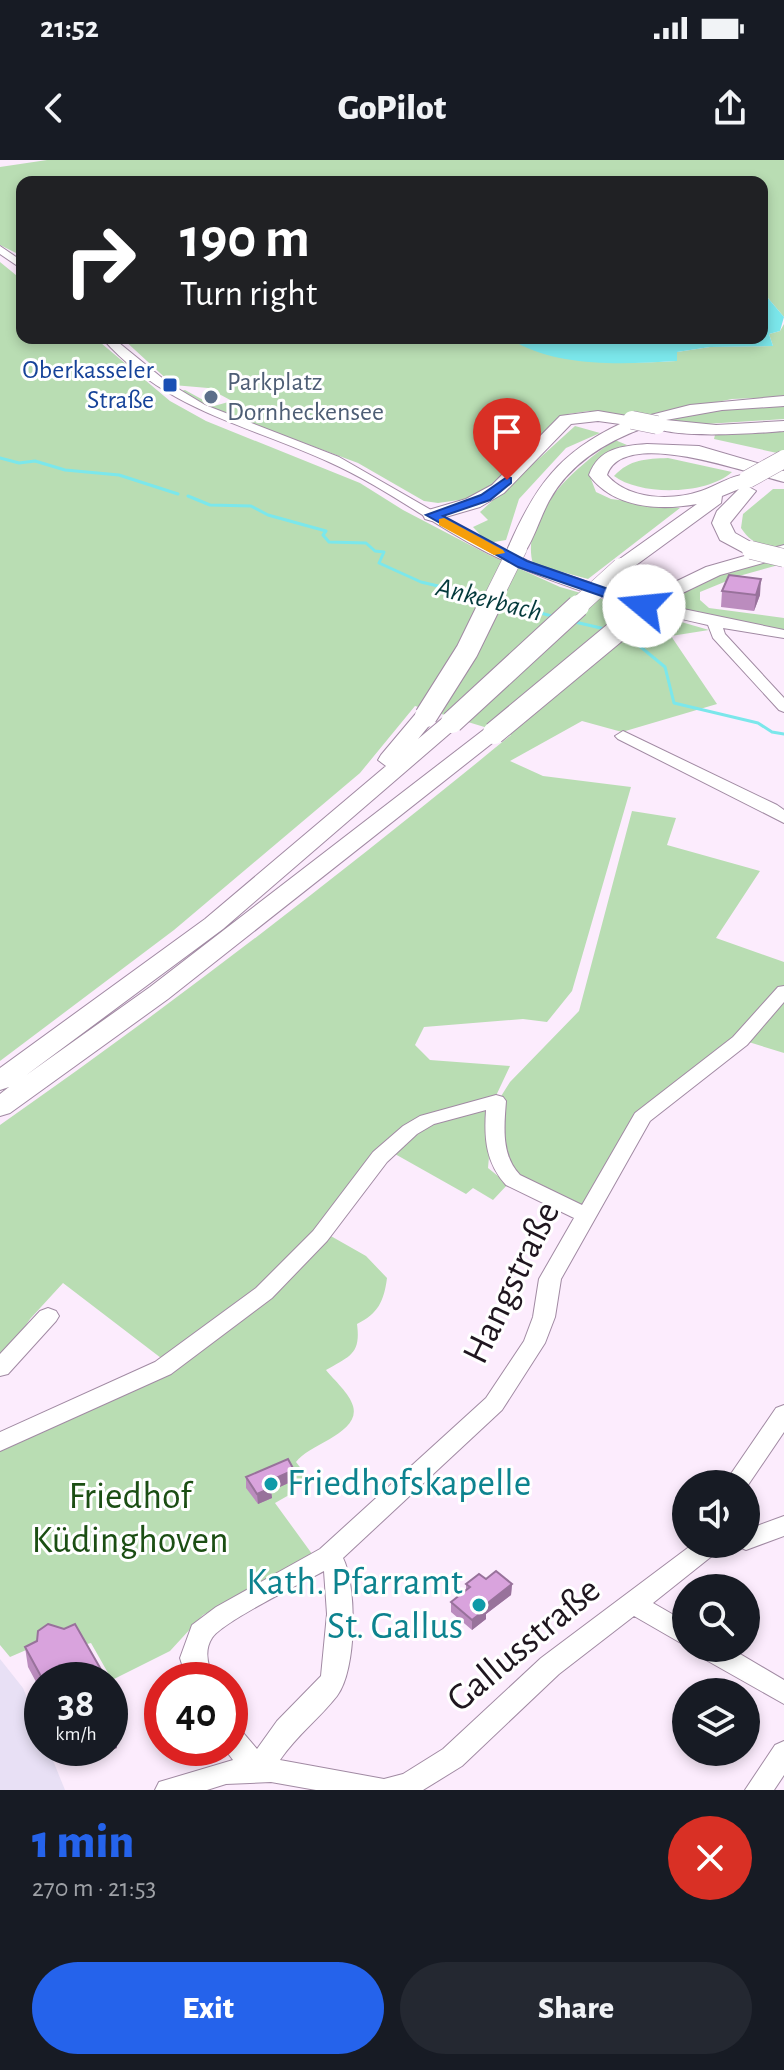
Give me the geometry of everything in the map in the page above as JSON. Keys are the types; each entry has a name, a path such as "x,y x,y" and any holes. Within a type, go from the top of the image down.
{"highway":[{"path":"329,829 426,716 467,651 553,480 567,464 596,444 627,429 667,416 722,406 784,401"},
{"path":"432,515 473,503 498,489 559,430 573,422 716,430 784,426"},
{"path":"623,424 714,456"},
{"path":"623,424 784,468"},
{"path":"753,484 699,497 663,501 620,493 607,486 598,475 598,467 604,460 630,451 666,449 784,468"},
{"path":"324,864 461,724 629,569 753,484 784,468"},
{"path":"753,484 724,515 721,523 723,531 731,540 751,550 784,558"},
{"path":"0,1107 159,993 494,733 657,598 713,571 784,551"},
{"path":"0,1081 214,924 461,724"}],"street":[{"path":"0,249 16,261"},
{"path":"115,344 185,399 219,416 333,459 490,549 555,577 627,601 714,623 784,634"},
{"path":"714,623 718,635 784,707"},
{"path":"623,736 760,803 784,818"},
{"name":"Hangstraße","path":"194,1662 195,1644 201,1632 225,1614 329,1556 494,1404 534,1343 544,1317 550,1279 642,1117 740,1041 784,991"},
{"path":"0,1442 163,1368 213,1333 264,1293 320,1236 380,1157 410,1130 427,1120 496,1101 495,1142 504,1172 513,1180 586,1215"},
{"path":"0,1368 48,1316"},
{"path":"746,1470 784,1414"},
{"path":"760,1535 784,1526"},
{"path":"258,1770 286,1729 329,1687 334,1676 339,1582 337,1566 329,1556"},
{"name":"Gallusstraße","path":"384,1790 404,1788 435,1770 550,1666 696,1558"},
{"path":"632,1603 672,1627"},
{"path":"732,1662 784,1693"},
{"path":"759,1790 784,1753"},
{"path":"248,1758 258,1770"},
{"path":"169,1790 226,1772 258,1770 384,1790"}],"shaded area":[{"path":"0,1659 24,1690 24,1766 55,1766 65,1790 0,1790"}],"green space":[{"path":"47,160 784,160 784,317 768,298 768,176 16,176 16,253 0,245 0,167"},
{"path":"0,262 16,275 16,344 102,344 170,401 206,421 360,483 403,510 489,555 560,587 709,630 671,636 717,704 622,732 582,721 510,761 543,776 631,787 572,991 547,1022 523,1019 424,1027 415,1045 430,1060 510,1066 494,1100 488,1168 508,1184 493,1200 473,1188 466,1194 395,1154 262,1290 161,1358 63,1283 30,1319 0,1364 0,1125 259,935 511,735 415,706 360,773 174,930 0,1061"},
{"path":"784,324 784,397 732,399 642,417 589,411 568,414 497,482 473,498 438,503 424,501 358,463 208,407 181,391 185,390 214,406 232,401 208,388 173,385 129,344 521,344 554,356 594,362 636,363 676,361 677,352 710,347 773,346 769,334 780,331"},
{"path":"784,403 784,419 706,424 663,420 711,410"},
{"path":"575,426 600,433 566,448 519,499 506,540 488,543 473,527 488,520 480,512"},
{"path":"784,430 784,450 777,453 714,439 715,435"},
{"path":"615,440 627,445 616,449 593,468 591,479 596,492 611,499 680,508 588,579 533,564 531,546 543,510 569,477"},
{"path":"668,458 732,472 707,485 673,490 640,487 614,476 632,463"},
{"path":"773,489 784,489 784,547 760,544 741,528 743,514"},
{"path":"769,561 782,564 739,576 700,592 700,600 709,608 784,618 784,630 708,618 662,604 700,582"},
{"path":"632,811 676,818 667,845 760,871 716,938 784,962 784,1053 739,1039 638,1111 586,1209 512,1174 503,1161 498,1101 510,1082 579,1011"},
{"name":"Friedhof Küdinghoven","path":"329,1235 366,1256 387,1278 379,1306 357,1324 357,1342 352,1353 326,1370 353,1406 349,1424 296,1462 306,1475 289,1495 275,1503 315,1558 203,1615 170,1651 128,1672 128,1662 102,1662 91,1643 87,1644 77,1628 10,1657 0,1645 0,1450 167,1372 218,1339 275,1289"}],"water":[{"path":"768,298 784,317 780,331 769,334 773,346 710,347 677,352 677,361 594,362 533,350 520,344 768,344"}],"building":[{"path":"729,575 761,579 756,595 722,591"},
{"path":"288,1459 294,1470 267,1482 271,1488 257,1494 246,1477"},
{"path":"496,1571 512,1584 472,1620 451,1602 470,1587 466,1584 479,1574 486,1579"},
{"path":"48,1624 64,1629 75,1624 97,1662 33,1662 25,1647 37,1641 38,1631"}],"waterway":[{"name":"Ankerbach","path":"0,458 19,463 35,461 65,470 119,475 178,494"},
{"name":"Ankerbach","path":"188,496 210,505 251,506 268,515 326,531 323,535 329,542 366,543 375,551 384,552 379,563 421,582 485,597"},
{"name":"Ankerbach","path":"498,601 555,617"},
{"name":"Ankerbach","path":"575,622 605,629"},
{"name":"Ankerbach","path":"625,634 665,667 674,703 758,723 772,732 784,734"}],"slow traffic":[{"path":"444,522 498,553"}],"place":[{"name":"Oberkasseler Straße","path":"170,385"},
{"name":"Parkplatz Dornheckensee","path":"211,397"},
{"name":"Friedhofskapelle","path":"271,1484"},
{"name":"Kath. Pfarramt St. Gallus","path":"479,1605"}],"route":[{"path":"507,480 485,498 432,515 522,564 644,606"}]}
